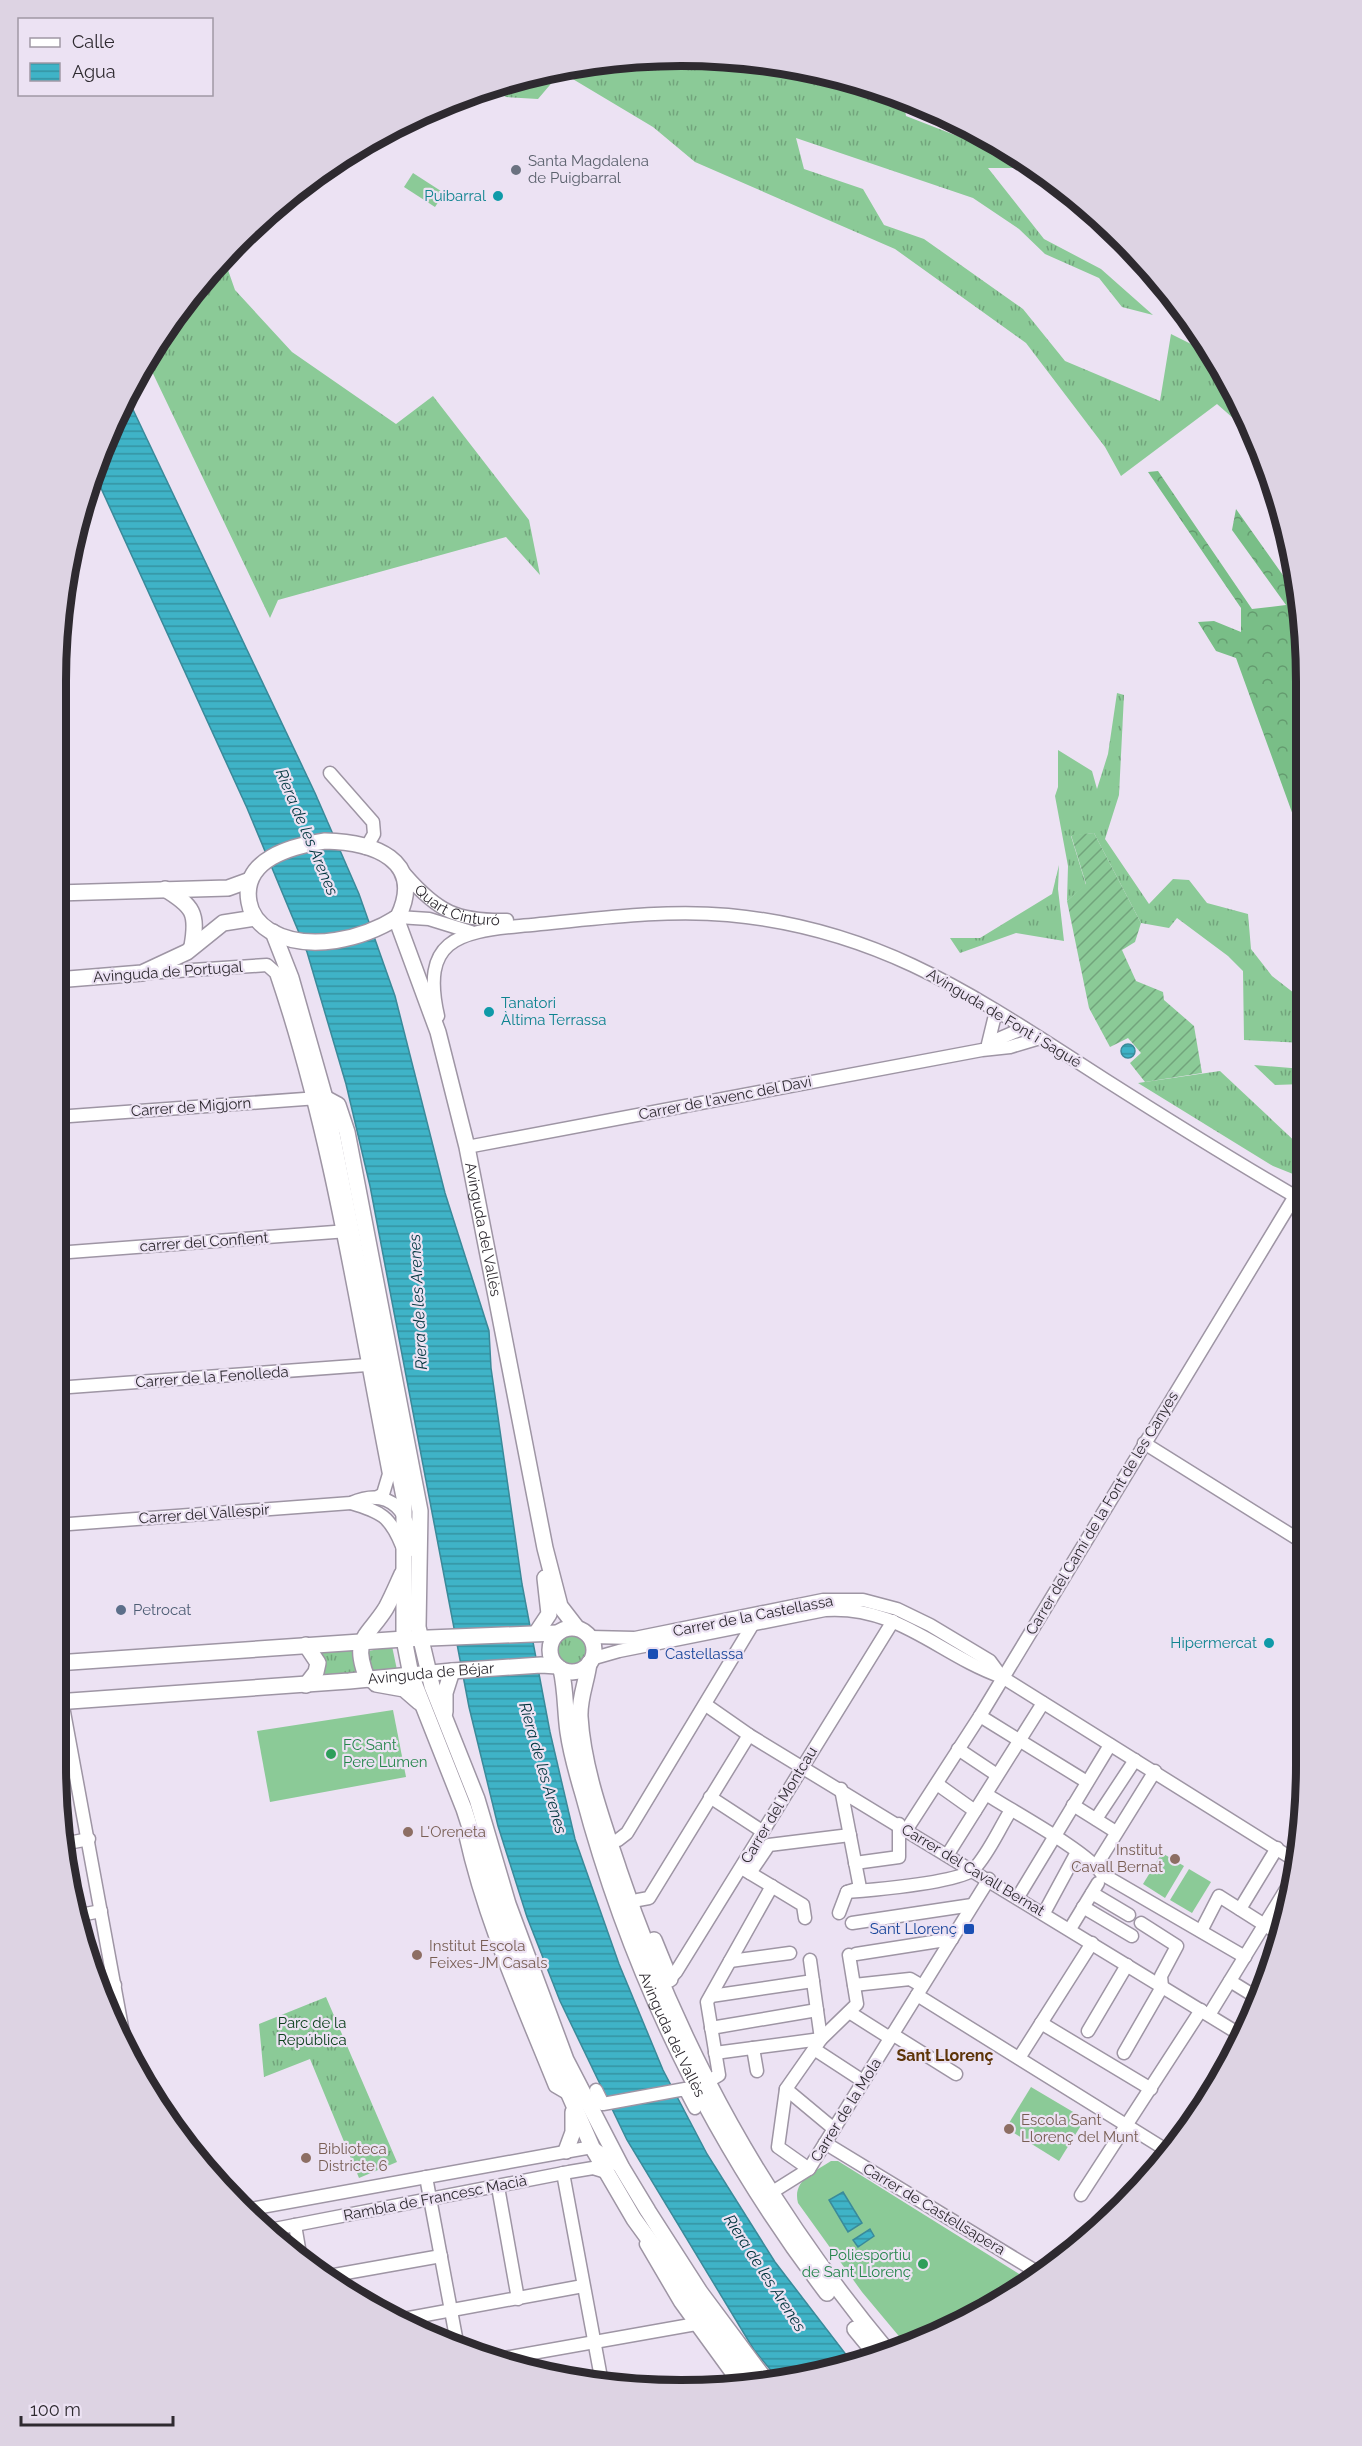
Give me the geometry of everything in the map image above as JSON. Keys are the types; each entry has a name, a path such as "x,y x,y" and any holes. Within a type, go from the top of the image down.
{"main road":[{"path":"66,893 163,888 228,888 250,880 268,859 288,848 325,841 366,848"},
{"name":"Quart Cinturó","path":"366,848 388,856 405,874 405,897 394,919"},
{"path":"250,880 248,899 255,918 273,932 290,937 323,940 348,938 394,919"},
{"path":"163,888 185,902 193,913 195,929 192,946"},
{"path":"142,973 174,959 229,920 255,918"},
{"name":"Avinguda del Vallès","path":"394,919 438,1032 467,1147 545,1548 560,1606 577,1628"},
{"path":"273,932 291,978 319,1098 404,1497 402,1515 418,1608 412,1639 477,1799 508,1904 551,2022 571,2069 622,2168 700,2292 747,2376"},
{"name":"Avinguda de Portugal","path":"66,979 142,973"},
{"path":"319,1098 338,1105 352,1158 420,1511 421,1543 385,1609 364,1637 362,1665 373,1681 404,1689 424,1708"},
{"name":"Avinguda del Vallès","path":"545,1548 549,1614 558,1632"},
{"path":"409,1563 411,1675 464,1809 501,1921 573,2109 592,2147 634,2219 746,2376"},
{"path":"418,1608 433,1628 450,1638"},
{"path":"535,1632 549,1614"},
{"path":"66,1662 339,1643 364,1637 450,1638 558,1632 577,1628 590,1637 594,1648 590,1661 578,1671 553,1667 550,1651 558,1632"},
{"path":"306,1645 318,1663 316,1672 306,1685"},
{"name":"Avinguda del Vallès","path":"590,1661 579,1715 586,1757 609,1839 666,1983 707,2082 765,2196 802,2261 872,2349"},
{"name":"Avinguda del Vallès","path":"553,1667 567,1697 568,1734 583,1795 612,1890 640,1967 699,2092 765,2196 841,2296 883,2346"},
{"name":"Avinguda de Béjar","path":"66,1701 373,1681 452,1671 553,1667"},
{"path":"445,1720 445,1693 452,1671"},
{"name":"Avinguda del Vallès","path":"579,1715 587,1726 618,1840 666,1983"},
{"path":"566,2151 573,2132 573,2109"}],"street":[{"path":"330,773 373,822 374,834 366,848"},
{"name":"Quart Cinturó","path":"405,874 436,906 463,917 480,920 593,918"},
{"name":"Avinguda de Font i Sagué","path":"438,1032 438,1017 432,984 436,963 449,945 471,932 593,918 703,913 749,917 809,928 889,952 948,981 1296,1197"},
{"name":"Quart Cinturó","path":"394,919 417,917 471,932"},
{"name":"Avinguda de Portugal","path":"142,973 267,965 276,973 319,1098"},
{"path":"985,1047 996,1011"},
{"name":"Carrer de l'avenc del Davi","path":"985,1047 1024,1028"},
{"name":"Carrer de l'avenc del Davi","path":"467,1147 985,1047 1010,1047 1040,1038"},
{"name":"Carrer de Migjorn","path":"66,1116 319,1098"},
{"path":"347,1231 359,1221 350,1171 352,1158"},
{"name":"Carrer del Camí de la Font de les Canyes","path":"903,1826 936,1784 980,1716 1144,1443 1296,1204"},
{"path":"347,1231 363,1240 377,1291"},
{"path":"347,1231 367,1365 389,1474 402,1515"},
{"name":"carrer del Conflent","path":"66,1252 347,1231"},
{"name":"Carrer de la Fenolleda","path":"66,1387 367,1365"},
{"path":"1144,1443 1296,1538"},
{"path":"375,1498 383,1494 389,1474"},
{"name":"Carrer del Vallespir","path":"66,1523 351,1503 362,1498 375,1498"},
{"path":"375,1498 387,1500 402,1515"},
{"path":"351,1503 369,1508 393,1523 409,1563"},
{"name":"Carrer de la Castellassa","path":"590,1637 635,1638 823,1600 863,1600 889,1606 930,1625 990,1661 1002,1677"},
{"name":"Carrer de la Castellassa","path":"590,1661 619,1651 753,1624 842,1609 867,1612 920,1633 984,1670 1002,1677 1289,1856"},
{"name":"Carrer del Montcau","path":"666,1983 746,1870 762,1830 893,1621"},
{"path":"618,1840 627,1833 753,1624"},
{"path":"948,1854 1043,1703"},
{"name":"Carrer del Cavall Bernat","path":"706,1705 749,1735 903,1826 1235,2032"},
{"path":"980,1716 1087,1782"},
{"path":"66,1733 89,1839 121,2019"},
{"path":"638,1900 649,1898 749,1735"},
{"path":"1018,1897 1110,1745"},
{"path":"958,1749 997,1775"},
{"path":"1096,1819 1135,1760"},
{"path":"1096,1866 1155,1771"},
{"path":"936,1784 975,1811"},
{"path":"839,1913 848,1892 860,1888 841,1789"},
{"path":"986,1794 1077,1852 1096,1866 1102,1874 1245,1957"},
{"path":"710,1797 762,1830"},
{"path":"1073,1805 1116,1832"},
{"path":"848,1892 884,1889 962,1876 973,1869 1011,1810"},
{"path":"855,1863 899,1857 903,1826"},
{"path":"805,1918 803,1905 746,1870 769,1845 850,1834"},
{"path":"71,1843 89,1839"},
{"path":"1240,1909 1277,1848"},
{"path":"1044,1913 1077,1852"},
{"name":"Carrer de la Mola","path":"765,2196 809,2169 863,2081 875,2070 891,2036 989,1879"},
{"path":"707,2082 718,2075 708,2002 772,1886"},
{"path":"1070,1929 1095,1888 1129,1915"},
{"path":"1201,1931 1219,1896 1273,1931"},
{"path":"1081,2195 1151,2089 1230,1981 1281,1898"},
{"path":"852,1923 972,1905"},
{"path":"1083,1906 1132,1936"},
{"path":"85,1914 101,1911"},
{"path":"1124,2053 1162,1987 1161,1976 1177,1946 1141,1923"},
{"path":"809,2169 778,2147 786,2089 817,2044 857,2004 853,1954 952,1939"},
{"path":"1019,2058 1092,1943"},
{"path":"730,1961 790,1953"},
{"path":"810,1960 817,2010 817,2044"},
{"path":"1088,2031 1127,1965"},
{"path":"854,1985 910,1979 920,1990 1019,2058 1162,2147"},
{"path":"711,1996 813,1981"},
{"path":"1230,1981 1251,1994"},
{"path":"108,1986 116,1985"},
{"path":"711,2028 817,2010"},
{"path":"849,2012 956,2074"},
{"path":"1041,2023 1151,2089"},
{"path":"715,2053 817,2044 863,2081"},
{"path":"753,2048 757,2071"},
{"path":"596,2090 603,2104 685,2089 695,2108"},
{"path":"786,2089 834,2129"},
{"name":"Carrer de Castellsapera","path":"825,2143 1032,2269"},
{"path":"592,2147 622,2168"},
{"name":"Rambla de Francesc Macià","path":"255,2208 592,2147"},
{"name":"Rambla de Francesc Macià","path":"277,2228 593,2168 606,2172"},
{"path":"563,2174 600,2375"},
{"path":"426,2177 456,2337"},
{"path":"498,2187 518,2299"},
{"path":"634,2219 651,2256 696,2324 746,2377"},
{"path":"295,2225 299,2246"},
{"path":"337,2275 441,2256"},
{"path":"411,2318 583,2286"},
{"path":"513,2356 696,2324"}],"green space":[{"path":"641,67 721,67 761,71 840,87 879,99 905,109 906,116 988,148 1017,168 988,168 1044,239 1101,269 1153,315 1122,307 1099,278 1045,254 1019,229 973,198 796,138 804,169 863,189 884,225 924,239 1023,309 1065,361 1160,401 1171,334 1197,347 1214,374 1239,424 1217,404 1121,476 1105,447 1026,343 895,249 695,162 653,127 569,77"},
{"path":"555,79 538,99 506,97 500,94"},
{"path":"413,173 444,193 435,207 404,187"},
{"path":"226,268 235,290 292,352 396,424 433,396 529,520 540,575 506,537 278,600 270,618 151,369 193,307"},
{"path":"1158,471 1252,609 1286,605 1232,530 1236,509 1288,582 1295,641 1296,823 1236,658 1216,651 1198,622 1214,621 1241,632 1241,608 1148,472"},
{"path":"1117,693 1124,695 1119,795 1105,839 1149,904 1173,879 1189,880 1207,903 1248,914 1251,949 1272,976 1296,995 1296,1043 1244,1040 1243,971 1228,956 1177,918 1169,928 1141,923 1094,833 1071,836 1086,885 1067,901 1068,866 1055,796 1058,787 1058,750 1092,771 1097,789 1108,754"},
{"path":"1094,833 1141,923 1135,942 1122,950 1136,981 1163,992 1164,1000 1194,1026 1202,1073 1145,1082 1130,1063 1141,1053 1128,1038 1110,1047 1089,1008 1067,901 1086,884 1071,835"},
{"path":"1059,865 1058,889 1064,941 1016,933 960,953 950,938 980,938 1052,894"},
{"path":"1254,1065 1296,1068 1296,1084 1275,1085"},
{"path":"1220,1071 1296,1142 1296,1175 1273,1166 1138,1083"},
{"path":"572,1634 583,1639 588,1650 583,1661 572,1666 561,1661 556,1650 561,1639"},
{"path":"392,1646 397,1670 377,1672 369,1668 367,1654 369,1651"},
{"path":"355,1648 356,1673 318,1677 317,1650"},
{"name":"FC Sant Pere Lumen","path":"393,1710 406,1777 270,1802 257,1731"},
{"path":"1162,1853 1184,1866 1165,1898 1143,1884"},
{"path":"1189,1869 1211,1882 1192,1913 1170,1900"},
{"name":"Parc de la República","path":"326,1997 397,2162 359,2178 310,2059 264,2077 259,2024"},
{"path":"1031,2087 1085,2119 1059,2161 1006,2128"},
{"name":"Poliesportiu de Sant Llorenç","path":"831,2161 838,2161 1023,2276 953,2317 901,2339 862,2292 798,2203 798,2188 812,2173"}],"water":[{"name":"Riera de les Arenes","path":"131,405 315,793 359,894 395,996 445,1193 489,1331 491,1368 522,1584 550,1732 575,1839 619,1964 663,2070 707,2154 775,2262 848,2357 773,2373 754,2350 627,2140 560,2001 527,1917 498,1826 469,1707 370,1186 346,1084 307,952 247,808 99,483"},
{"path":"1125,1044 1131,1044 1135,1051 1131,1058 1125,1058 1121,1054 1121,1048"},
{"path":"843,2192 862,2223 848,2232 829,2200"},
{"path":"870,2229 874,2236 858,2247 853,2240"}],"place":[{"name":"Santa Magdalena de Puigbarral","path":"516,170"},
{"name":"Puibarral","path":"498,196"},
{"name":"Tanatori Àltima Terrassa","path":"489,1012"},
{"name":"Petrocat","path":"121,1610"},
{"name":"Hipermercat","path":"1269,1643"},
{"name":"Castellassa","path":"653,1654"},
{"name":"FC Sant Pere Lumen","path":"331,1754"},
{"name":"L'Oreneta","path":"408,1832"},
{"name":"Institut Cavall Bernat","path":"1175,1859"},
{"name":"Sant Llorenç","path":"969,1929"},
{"name":"Institut Escola Feixes-JM Casals","path":"417,1955"},
{"name":"Escola Sant Llorenç del Munt","path":"1009,2129"},
{"name":"Biblioteca Districte 6","path":"306,2158"},
{"name":"Poliesportiu de Sant Llorenç","path":"923,2264"}],"district":[{"name":"Sant Llorenç","path":"945,2055"}]}
